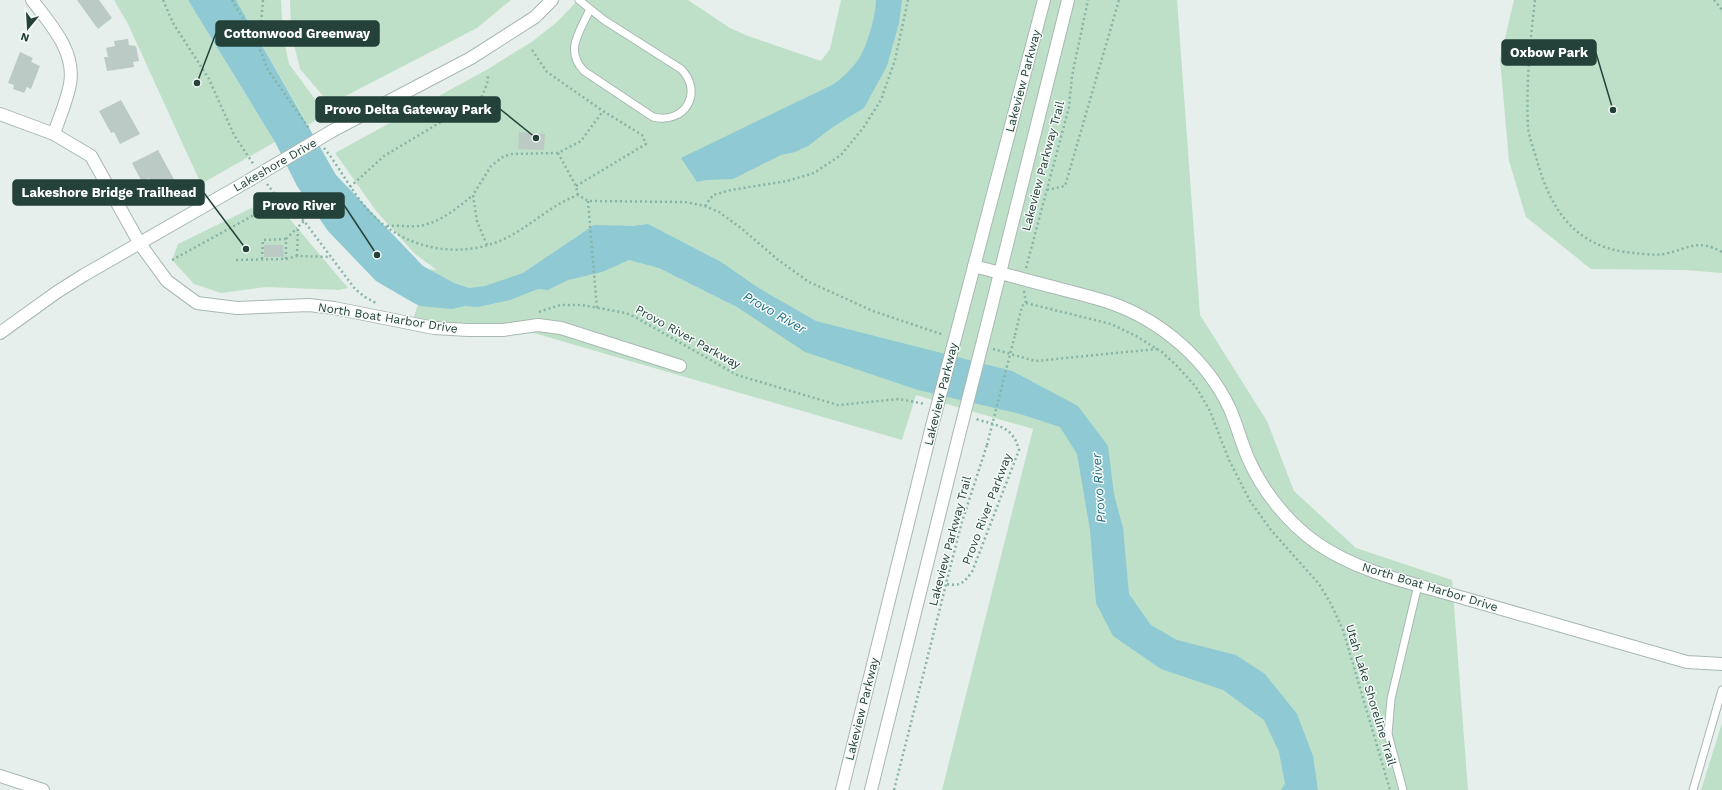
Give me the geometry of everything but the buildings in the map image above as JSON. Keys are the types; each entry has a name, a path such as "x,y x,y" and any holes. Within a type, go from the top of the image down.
{"street":[{"path":"32,0 64,45 71,74 70,84 54,134"},
{"name":"Lakeshore Drive","path":"0,333 57,292 84,275 140,244 332,131 471,58 535,17 552,0"},
{"name":"Lakeview Parkway","path":"842,790 932,426 1044,0"},
{"name":"Lakeview Parkway","path":"871,790 1068,0"},
{"name":"North Boat Harbor Drive","path":"0,114 54,134 91,156 140,244 167,281 197,303 238,308 309,305 349,310 434,328 503,330 538,325 561,328 680,366"},
{"name":"North Boat Harbor Drive","path":"974,266 1110,303 1138,315 1165,331 1189,352 1217,386 1230,409 1245,449 1257,475 1277,505 1289,519 1318,543 1350,562 1418,585 1687,662 1722,664"},
{"path":"0,776 44,790"}],"lane":[{"path":"579,0 590,9 681,69 686,74 692,94 683,111 672,118 666,119 653,117 584,71 579,66 574,54 574,43 590,9"},
{"path":"1403,790 1388,734 1391,699 1418,585"},
{"path":"1693,790 1722,690"}],"path":[{"path":"163,0 173,23 209,79 234,135 256,169"},
{"path":"232,0 259,47 268,70 311,131"},
{"path":"259,47 263,0"},
{"path":"705,206 714,195 731,190 787,181 814,173 841,155 863,128 881,100 895,60 908,0"},
{"name":"Lakeview Parkway Trail","path":"1026,265 1069,107 1072,76 1088,0"},
{"path":"1046,190 1064,186 1119,0"},
{"path":"1535,0 1529,50 1528,129 1542,181 1560,215 1580,234 1602,247 1625,252 1663,254 1695,244 1714,247 1722,252"},
{"path":"1714,0 1722,10"},
{"path":"532,50 548,72 603,111 642,135 646,144 576,186"},
{"path":"350,187 384,156 481,98 487,84 488,76"},
{"path":"386,226 418,226 428,224 452,213 473,195 491,166 504,156 531,153 558,153 581,141 603,111"},
{"path":"320,142 338,165 350,187 371,213 402,238 428,247 447,250 487,245 509,237 555,206 578,196 588,200 685,202 705,206 719,212 741,228 777,259 810,282 873,311 949,336"},
{"path":"558,153 576,186 578,196"},
{"path":"264,180 277,197 304,221 355,289 365,298 378,304"},
{"path":"473,195 477,221 487,245"},
{"path":"588,200 588,216 597,309"},
{"path":"172,260 254,216 275,210 294,212"},
{"path":"262,260 263,240 286,239 304,221"},
{"path":"297,256 298,227"},
{"path":"286,239 286,259"},
{"path":"236,260 286,259 297,256 332,257"},
{"path":"1024,299 1026,303"},
{"name":"Lakeview Parkway Trail","path":"894,790 961,525 987,445 1022,306 1026,303"},
{"name":"Utah Lake Shoreline Trail","path":"1026,303 1111,324 1136,336 1157,349 1177,366 1196,387 1210,411 1229,460 1250,501 1271,530 1319,584 1331,604 1343,630 1390,790"},
{"name":"Provo River Parkway","path":"533,314 560,305 582,305 597,309 626,313 737,375 838,405 899,399 932,406"},
{"path":"987,347 1035,361 1157,349"},
{"name":"Provo River Parkway","path":"947,584 953,585 964,583 972,572 1019,450 1016,439 1009,431 999,426 969,417"}],"green space":[{"path":"114,0 188,0 275,142 201,184 128,24"},
{"path":"236,0 281,0 283,35 289,64 326,114 308,125"},
{"path":"290,0 511,0 477,28 330,104 300,69 291,32"},
{"path":"578,0 688,0 730,28 748,36 821,61 830,49 841,0 1177,0 1200,315 1267,421 1294,491 1356,548 1452,580 1468,790 942,790 1033,429 916,395 902,440 499,323 471,326 413,320 429,269 437,270 415,254 377,212 335,153 488,69 533,41 557,22"},
{"path":"1514,0 1722,0 1722,273 1685,270 1591,269 1526,217 1509,161 1500,59"},
{"path":"272,198 348,288 339,290 266,287 221,293 194,284 172,260 178,244"},
{"path":"1722,723 1722,790 1701,790"}],"water":[{"path":"188,0 236,0 336,175 423,266 454,283 469,288 485,286 523,273 594,225 633,226 648,224 721,262 757,287 816,321 1012,371 1078,406 1108,446 1114,494 1123,528 1129,594 1151,625 1177,640 1236,655 1265,674 1297,714 1313,756 1318,790 1281,790 1285,784 1279,752 1264,720 1223,690 1161,669 1113,636 1096,603 1090,530 1077,454 1060,427 1020,414 918,390 805,352 737,307 659,268 629,260 602,272 568,280 548,290 538,289 510,300 478,307 465,306 452,309 420,306 376,281 328,231 297,186 275,142"},
{"path":"876,0 902,0 899,23 887,66 864,108 833,127 808,146 795,152 781,155 733,179 706,180 697,182 681,158 832,85 848,72 864,50 873,20"}],"place":[{"name":"Cottonwood Greenway","path":"197,83"},
{"name":"Oxbow Park","path":"1613,110"},
{"name":"Provo Delta Gateway Park","path":"536,138"},
{"name":"Lakeshore Bridge Trailhead","path":"246,249"},
{"name":"Provo River","path":"377,255"}]}
